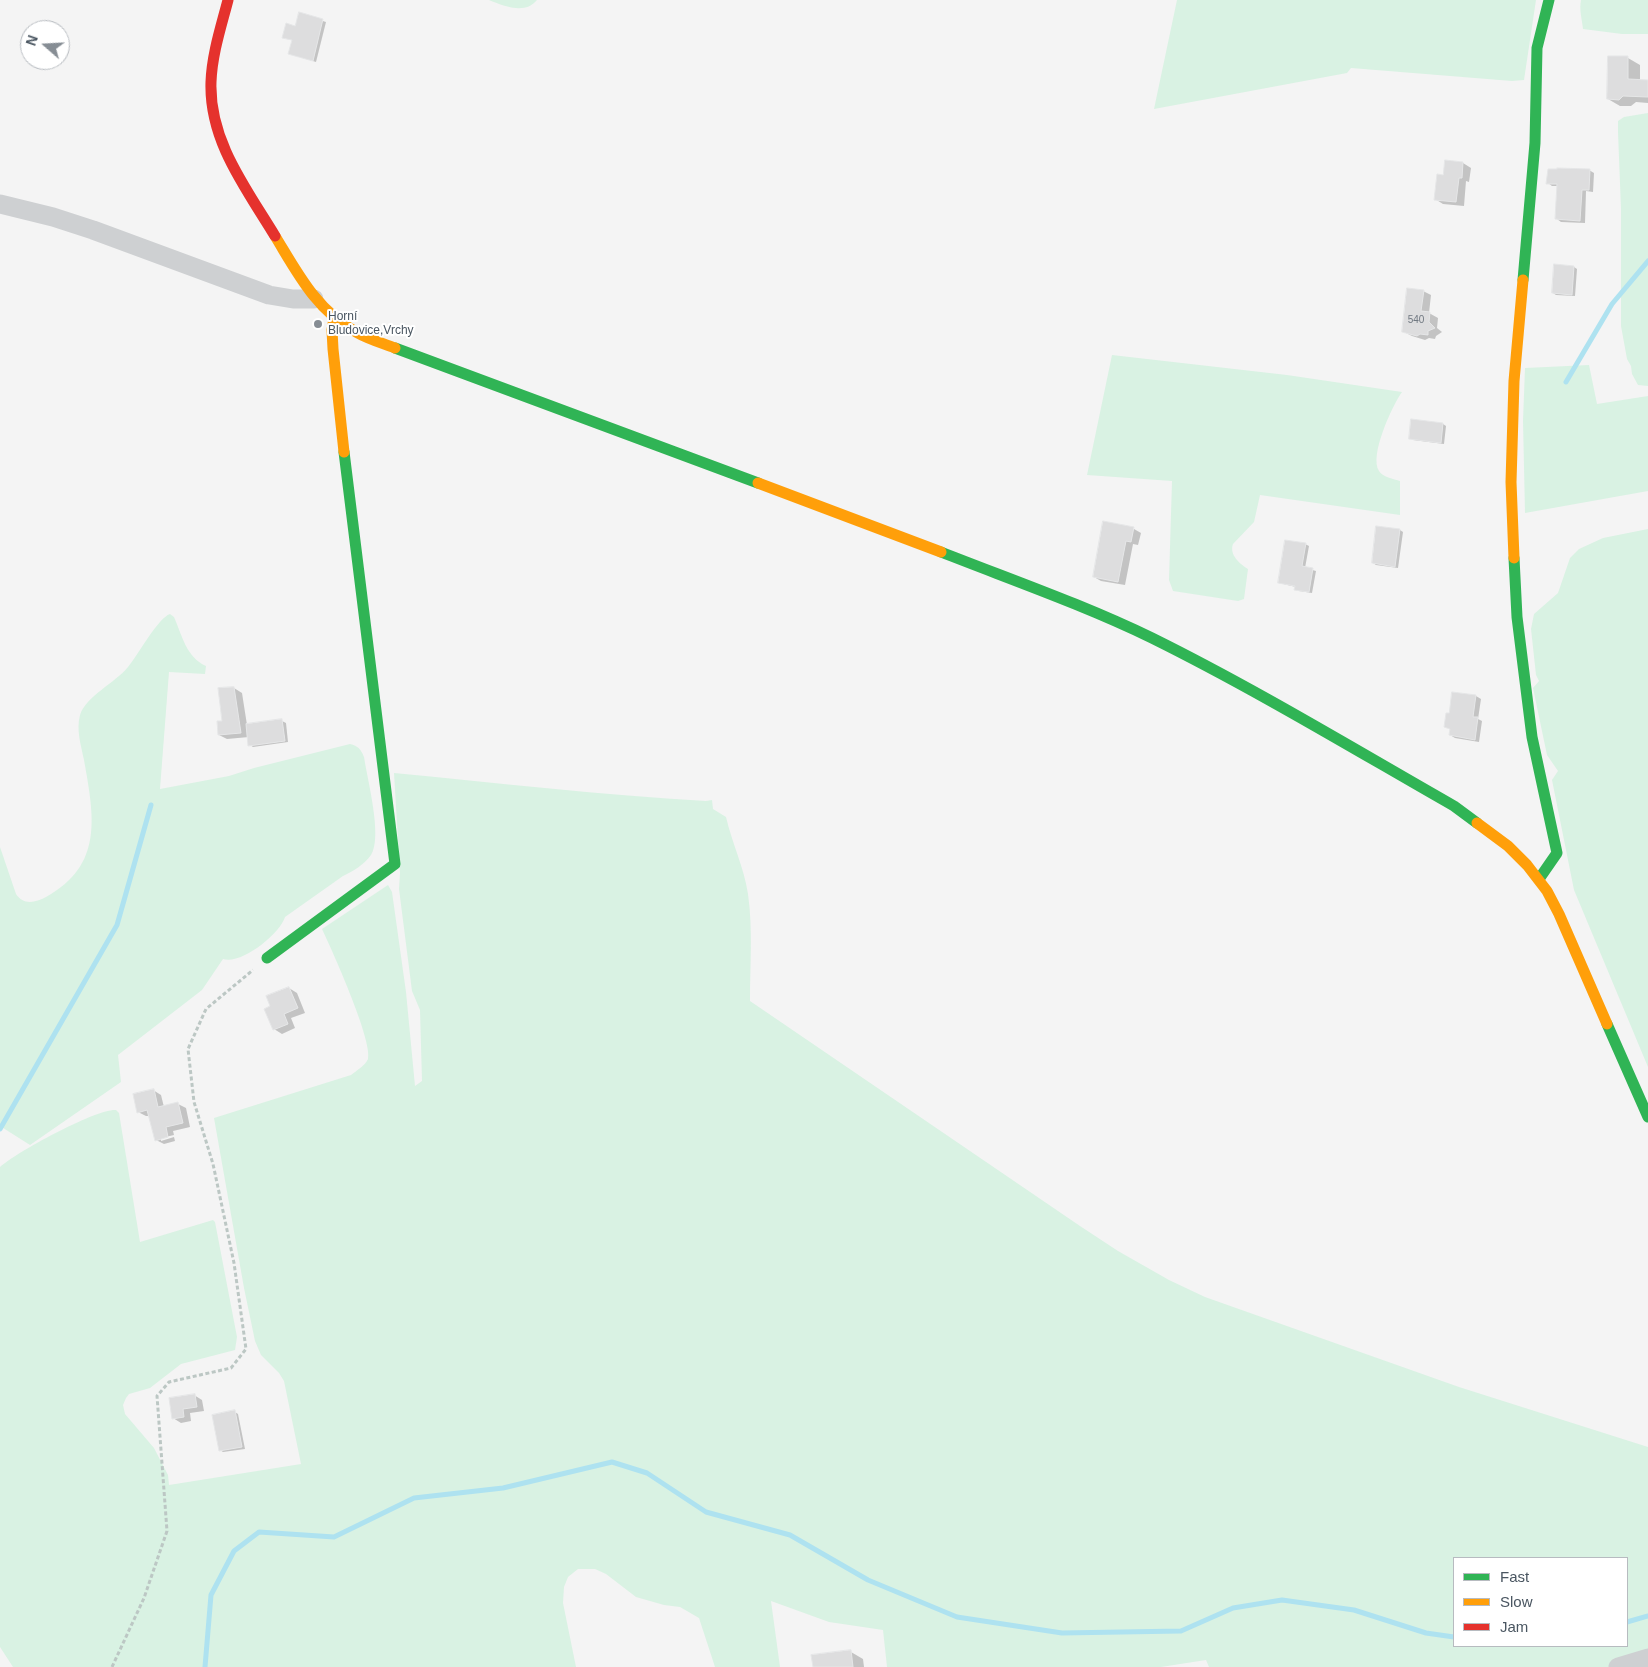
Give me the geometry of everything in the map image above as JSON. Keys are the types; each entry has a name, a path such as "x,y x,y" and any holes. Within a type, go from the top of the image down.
{"street":[{"path":"228,0 212,76 211,102 214,124 231,164 314,299 334,318 366,337 903,537 1118,622 1233,681 1454,806 1508,846 1539,879 1559,914 1648,1117"},
{"path":"1539,879 1557,853 1532,737 1519,636 1511,482 1514,381 1535,142 1537,48 1549,0"},
{"path":"0,204 53,217 93,230 269,295 293,299 314,299"},
{"path":"267,958 395,864 348,495 333,350 332,330 334,318"},
{"path":"1618,1667 1648,1658"}],"path":[{"path":"112,1667 144,1598 167,1531 158,1396 169,1382 231,1368 246,1350 234,1263 214,1164 194,1102 188,1049 206,1009 267,958"}],"green space":[{"path":"489,0 537,0 527,7 514,8"},
{"path":"1177,0 1536,0 1524,80 1512,81 1351,68 1347,73 1154,109"},
{"path":"1581,0 1648,0 1648,34 1622,34 1583,29 1580,11"},
{"path":"1648,113 1648,386 1638,385 1632,374 1631,366 1627,359 1621,326 1621,209 1618,121 1624,117"},
{"path":"1112,355 1287,375 1402,392 1383,431 1377,454 1379,471 1388,478 1400,481 1400,515 1260,495 1254,522 1233,544 1232,548 1236,559 1248,569 1244,599 1238,601 1173,591 1169,580 1172,481 1087,475"},
{"path":"1589,365 1597,404 1648,396 1648,491 1525,513 1523,421 1525,368"},
{"path":"1648,529 1648,1067 1574,890 1552,780 1558,771 1547,755 1533,688 1539,681 1536,675 1531,629 1534,614 1558,593 1570,558 1579,549 1603,538"},
{"path":"170,614 174,617 189,651 199,662 206,666 205,674 169,672 160,789 229,776 350,744 359,748 364,757 375,822 374,846 371,855 362,865 343,876 285,917 276,932 259,947 231,960 223,959 202,990 118,1055 121,1082 30,1145 0,1126 0,847 16,894 22,900 34,902 46,897 65,884 78,870 86,854 92,820 88,781 80,743 80,715 83,708 94,696 128,667 154,629"},
{"path":"394,773 628,796 712,800 713,809 726,817 748,894 751,948 750,1001 1080,1226 1118,1251 1169,1280 1205,1297 1459,1387 1648,1447 1648,1667 1209,1667 1206,1660 1161,1667 887,1667 883,1630 829,1622 771,1601 780,1667 715,1667 699,1618 680,1607 664,1605 636,1597 606,1574 595,1569 578,1569 568,1577 564,1587 563,1603 576,1667 13,1667 0,1647 0,1167 56,1132 91,1116 116,1110 119,1113 140,1242 213,1220 215,1222 237,1337 235,1350 181,1364 150,1388 129,1394 123,1405 125,1414 154,1448 168,1475 169,1485 301,1464 284,1381 279,1373 261,1355 255,1341 214,1118 351,1075 367,1061 368,1049 358,1015 322,929 388,885 392,892 406,992 415,1086 422,1081 420,1010 412,991 399,889 400,873"}],"building":[{"path":"299,12 323,19 313,61 288,54 292,40 282,38 286,23 295,26"},
{"path":"1608,56 1628,56 1628,79 1648,80 1648,97 1623,96 1619,100 1607,99"},
{"path":"1445,160 1463,162 1462,178 1459,178 1456,202 1434,200 1437,174 1443,175"},
{"path":"1548,169 1590,169 1589,190 1582,190 1580,221 1555,219 1557,184 1546,184"},
{"path":"1554,264 1574,266 1572,295 1552,293"},
{"path":"1407,288 1424,290 1421,311 1430,312 1429,322 1435,328 1428,331 1428,335 1420,334 1417,336 1402,332"},
{"path":"1411,419 1443,423 1441,443 1409,439"},
{"path":"1103,521 1134,527 1131,542 1126,541 1118,582 1093,577"},
{"path":"1376,526 1400,529 1395,567 1372,563"},
{"path":"1285,540 1306,543 1302,566 1313,568 1309,592 1294,590 1295,586 1278,583"},
{"path":"234,687 241,733 218,735 217,721 222,721 218,688"},
{"path":"1452,692 1476,695 1473,717 1478,717 1475,740 1449,735 1450,729 1444,727 1446,713 1449,713"},
{"path":"282,719 285,741 248,746 246,724"},
{"path":"289,987 298,1008 284,1014 288,1024 273,1030 264,1009 270,1006 266,996"},
{"path":"154,1089 158,1107 178,1102 183,1123 166,1127 168,1137 155,1141 147,1110 137,1113 133,1094"},
{"path":"195,1394 197,1407 183,1409 184,1417 172,1419 169,1398"},
{"path":"235,1410 242,1447 219,1451 212,1415"},
{"path":"851,1650 853,1667 813,1667 811,1655"}],"waterway":[{"path":"1566,382 1612,304 1648,261"},
{"path":"0,1129 117,925 151,805"},
{"path":"205,1667 211,1595 234,1551 259,1532 334,1537 414,1498 503,1488 612,1462 647,1473 706,1512 790,1535 868,1580 957,1617 1062,1633 1181,1631 1233,1608 1282,1600 1354,1610 1426,1633 1453,1637"},
{"path":"1628,1622 1648,1616"}],"traffic: fast":[{"path":"1523,280 1535,143 1537,48 1549,0"},
{"path":"395,348 758,483"},
{"path":"267,958 395,864 344,452"},
{"path":"941,552 1074,604 1152,638 1304,720 1454,806 1477,823"},
{"path":"1514,558 1517,617 1532,737 1557,853 1539,879"},
{"path":"1607,1024 1648,1117"}],"traffic: slow":[{"path":"275,236 309,289 330,313 342,323 370,339 395,348"},
{"path":"1514,558 1511,482 1514,381 1523,280"},
{"path":"334,318 332,330 333,349 344,452"},
{"path":"758,483 941,552"},
{"path":"1477,823 1508,846 1527,865 1547,891 1607,1024"}],"traffic: jam":[{"path":"228,0 213,61 211,82 212,104 216,124 231,163 275,236"}],"place":[{"name":"Horní Bludovice,Vrchy","path":"318,324"}]}
